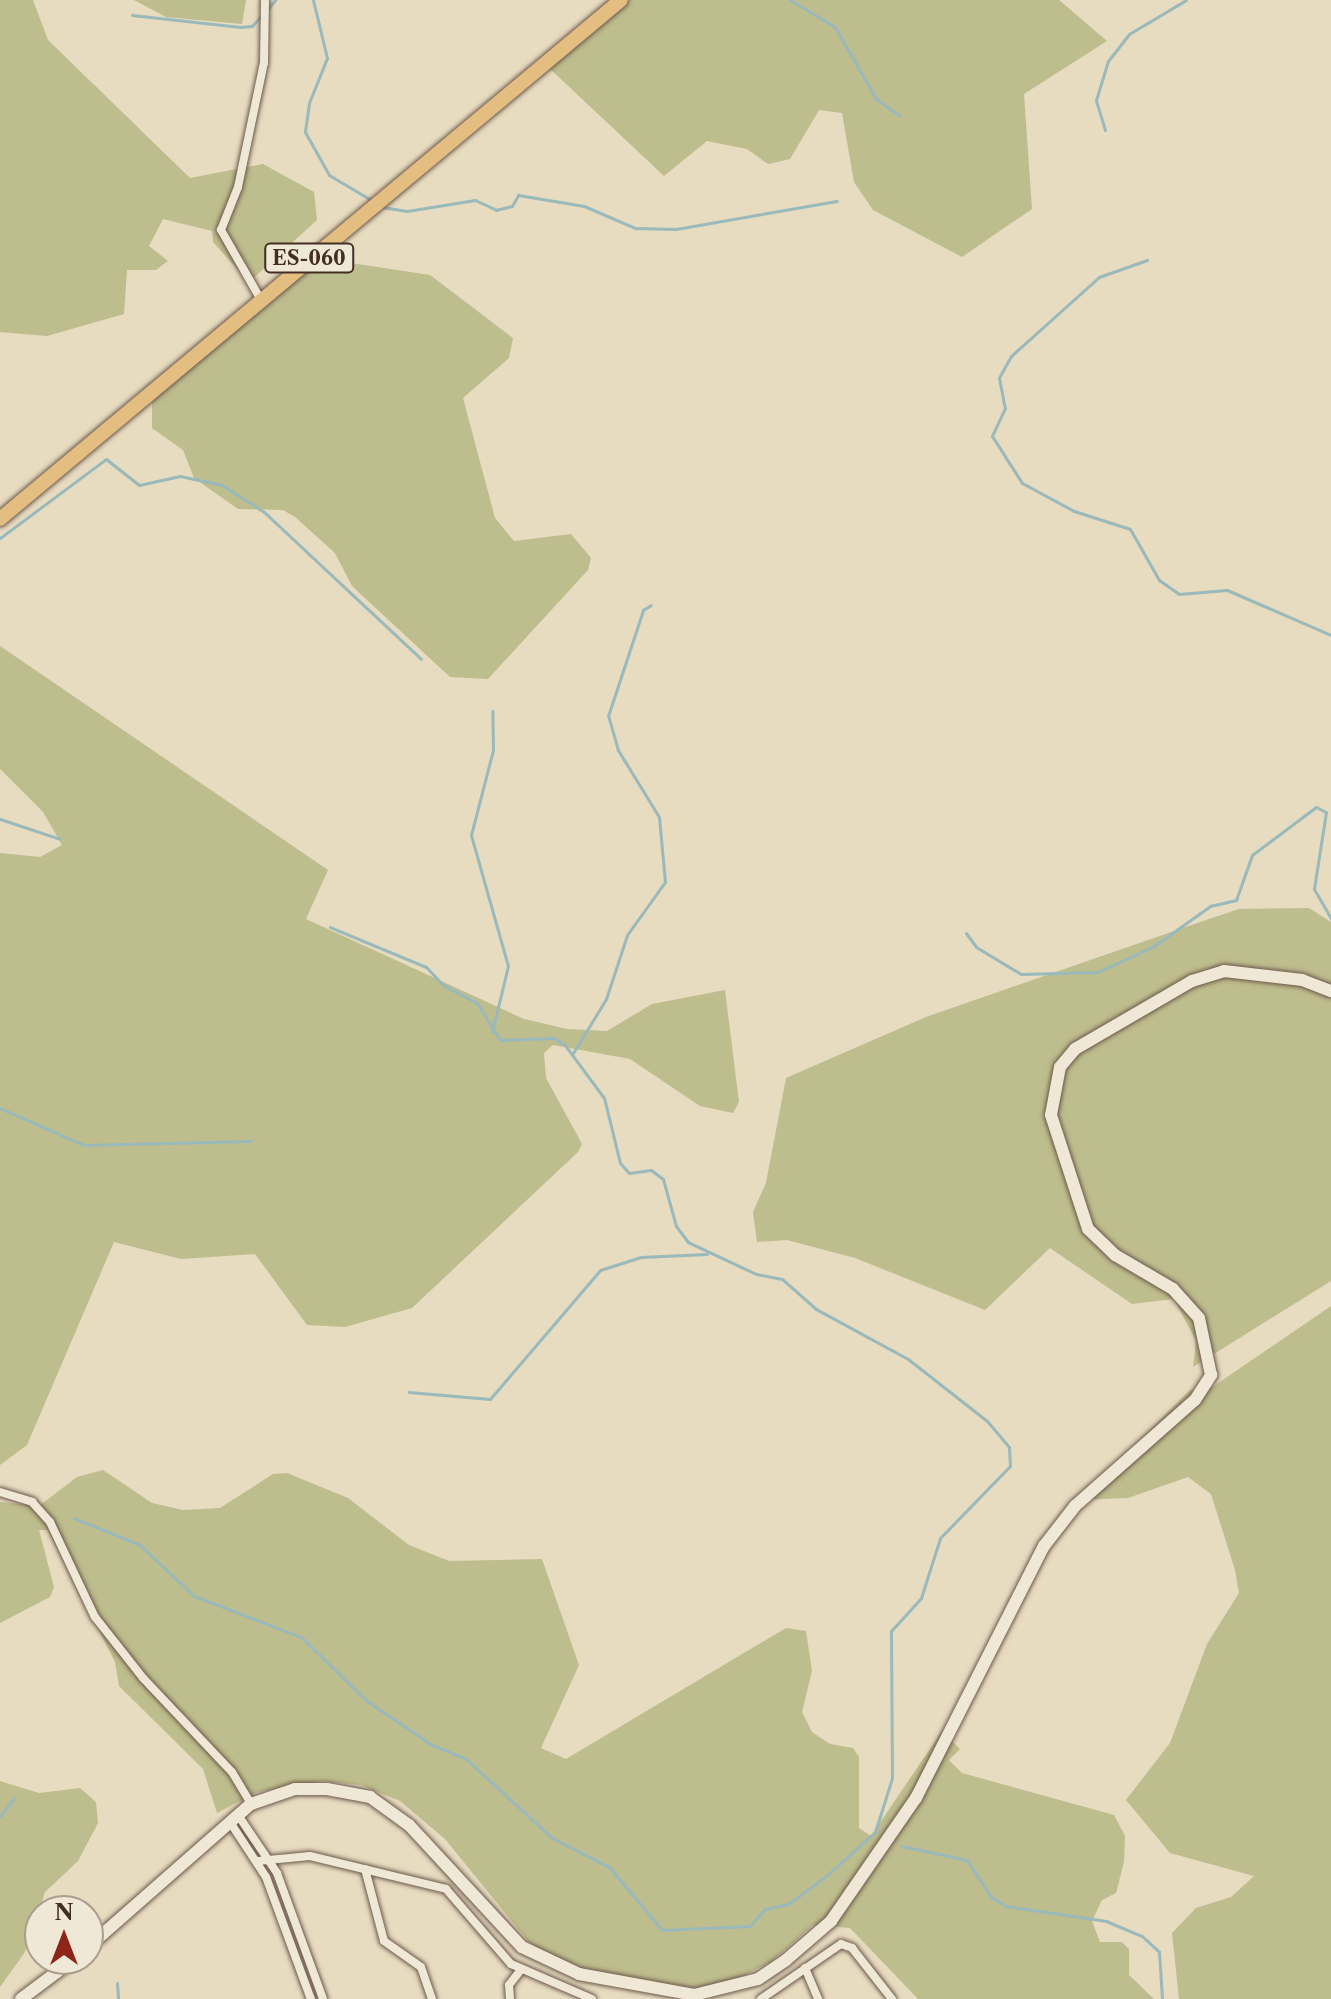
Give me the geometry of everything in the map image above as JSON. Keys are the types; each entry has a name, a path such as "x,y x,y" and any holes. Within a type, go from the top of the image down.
{"main road":[{"name":"ES-060","path":"0,519 621,0"}],"street":[{"path":"261,300 221,230 238,187 264,63 265,0"},
{"path":"104,1933 251,1804 295,1789 349,1789 370,1797 435,1846 522,1947 579,1974 694,1995 758,1979 786,1960 831,1921 916,1798 1044,1546 1075,1506 1195,1400 1211,1375 1199,1318 1173,1289 1115,1255 1088,1229 1051,1115 1060,1067 1075,1049 1192,981 1224,971 1302,980 1331,991"},
{"path":"0,1492 32,1502 50,1522 110,1637 207,1741 251,1804"},
{"path":"234,1818 269,1857 323,1999"},
{"path":"234,1818 258,1861 311,1999"},
{"path":"258,1861 269,1857 310,1856 450,1892 520,1971 591,1999"},
{"path":"365,1869 384,1941 421,1967 432,1999"},
{"path":"761,1999 834,1946 848,1946 892,1999"},
{"path":"805,1968 818,1999"},
{"path":"510,1999 509,1985 520,1971"},
{"path":"23,1998 53,1975"}],"shaded area":[{"path":"0,0 33,0 48,40 190,178 263,164 314,192 317,220 249,282 213,242 212,231 163,219 149,246 168,261 156,270 127,270 124,314 47,336 0,332"},
{"path":"134,0 246,0 242,24 166,17"},
{"path":"629,0 1059,0 1107,41 1024,94 1032,209 962,257 873,210 854,182 842,113 819,110 790,159 768,164 747,149 707,141 664,176 548,67"},
{"path":"318,258 430,275 513,338 509,358 463,398 495,518 514,541 571,534 591,558 588,570 488,679 450,677 352,586 335,553 295,517 283,510 238,509 194,478 183,450 152,428 152,401"},
{"path":"0,646 328,870 306,919 524,1019 567,1029 607,1031 652,1004 725,990 739,1102 733,1113 700,1106 630,1059 553,1045 544,1053 546,1078 582,1144 578,1152 412,1308 345,1327 307,1325 255,1254 181,1259 114,1242 27,1445 0,1465 0,853 40,857 62,845 43,812 0,769"},
{"path":"1309,908 1331,922 1331,1281 1193,1367 1196,1341 1174,1299 1132,1304 1050,1248 985,1310 855,1258 787,1240 757,1242 753,1212 766,1183 786,1078 926,1017 1239,909"},
{"path":"1331,1306 1331,1999 1179,1999 1172,1933 1196,1908 1231,1897 1254,1876 1170,1853 1126,1800 1170,1743 1207,1644 1239,1593 1235,1570 1211,1494 1188,1477 1128,1498 1080,1500 1190,1390 1211,1388"},
{"path":"103,1470 152,1503 183,1510 220,1508 273,1474 287,1473 348,1498 409,1545 449,1561 542,1559 579,1665 541,1748 566,1759 786,1628 806,1631 812,1671 802,1712 812,1732 830,1744 853,1748 859,1757 859,1828 871,1836 942,1731 960,1749 949,1760 962,1773 1114,1815 1125,1836 1124,1862 1116,1893 1102,1900 1092,1921 1100,1942 1122,1942 1129,1949 1129,1975 1154,1999 918,1999 850,1928 813,1925 772,1961 737,1979 685,1992 592,1974 552,1959 528,1941 445,1839 400,1801 361,1785 322,1781 257,1792 217,1813 203,1769 119,1686 115,1662 48,1530 39,1530 54,1587 50,1597 0,1623 0,1502 39,1506 77,1477"},
{"path":"0,1781 39,1793 80,1788 96,1802 98,1823 78,1861 44,1895 24,1895 24,1953 0,1987"}],"waterway":[{"path":"267,10 275,0"},
{"path":"313,0 327,58 309,103 305,132 329,175 373,201"},
{"path":"790,0 835,27 876,99 900,116"},
{"path":"1105,130 1096,100 1108,61 1129,34 1186,0"},
{"path":"132,15 240,27 252,26 262,15"},
{"path":"382,207 407,211 475,200 496,210 512,206 518,195 584,206 635,228 676,229 837,201"},
{"path":"1147,260 1099,277 1011,356 999,378 1005,408 992,436 1022,483 1074,511 1130,529 1159,580 1179,594 1227,590 1331,635"},
{"path":"0,538 106,459 139,485 180,476 222,485 264,512 421,659"},
{"path":"573,1053 606,999 627,935 665,882 659,817 618,750 608,716 643,610 651,605"},
{"path":"492,711 493,750 471,835 508,966 492,1032"},
{"path":"966,933 976,947 1021,974 1098,972 1154,946 1210,906 1236,900 1252,855 1316,807 1326,812 1314,889 1331,919"},
{"path":"0,819 60,839"},
{"path":"74,1518 140,1545 194,1596 301,1637 367,1701 432,1745 465,1758 552,1838 609,1867 662,1930 750,1926 765,1909 788,1904 825,1877 875,1832 892,1778 891,1631 921,1598 940,1538 1010,1466 1009,1447 987,1421 908,1359 816,1309 782,1279 756,1274 688,1242 676,1226 663,1179 651,1170 629,1173 620,1163 604,1098 564,1044 553,1038 500,1040 477,1003 443,985 426,967 330,927"},
{"path":"0,1108 84,1145 251,1141"},
{"path":"409,1392 490,1399 600,1270 641,1257 707,1254"},
{"path":"0,1816 14,1798"},
{"path":"902,1846 967,1860 991,1897 1006,1906 1106,1921 1142,1936 1159,1952 1162,1999"},
{"path":"117,1983 118,1999"}]}
